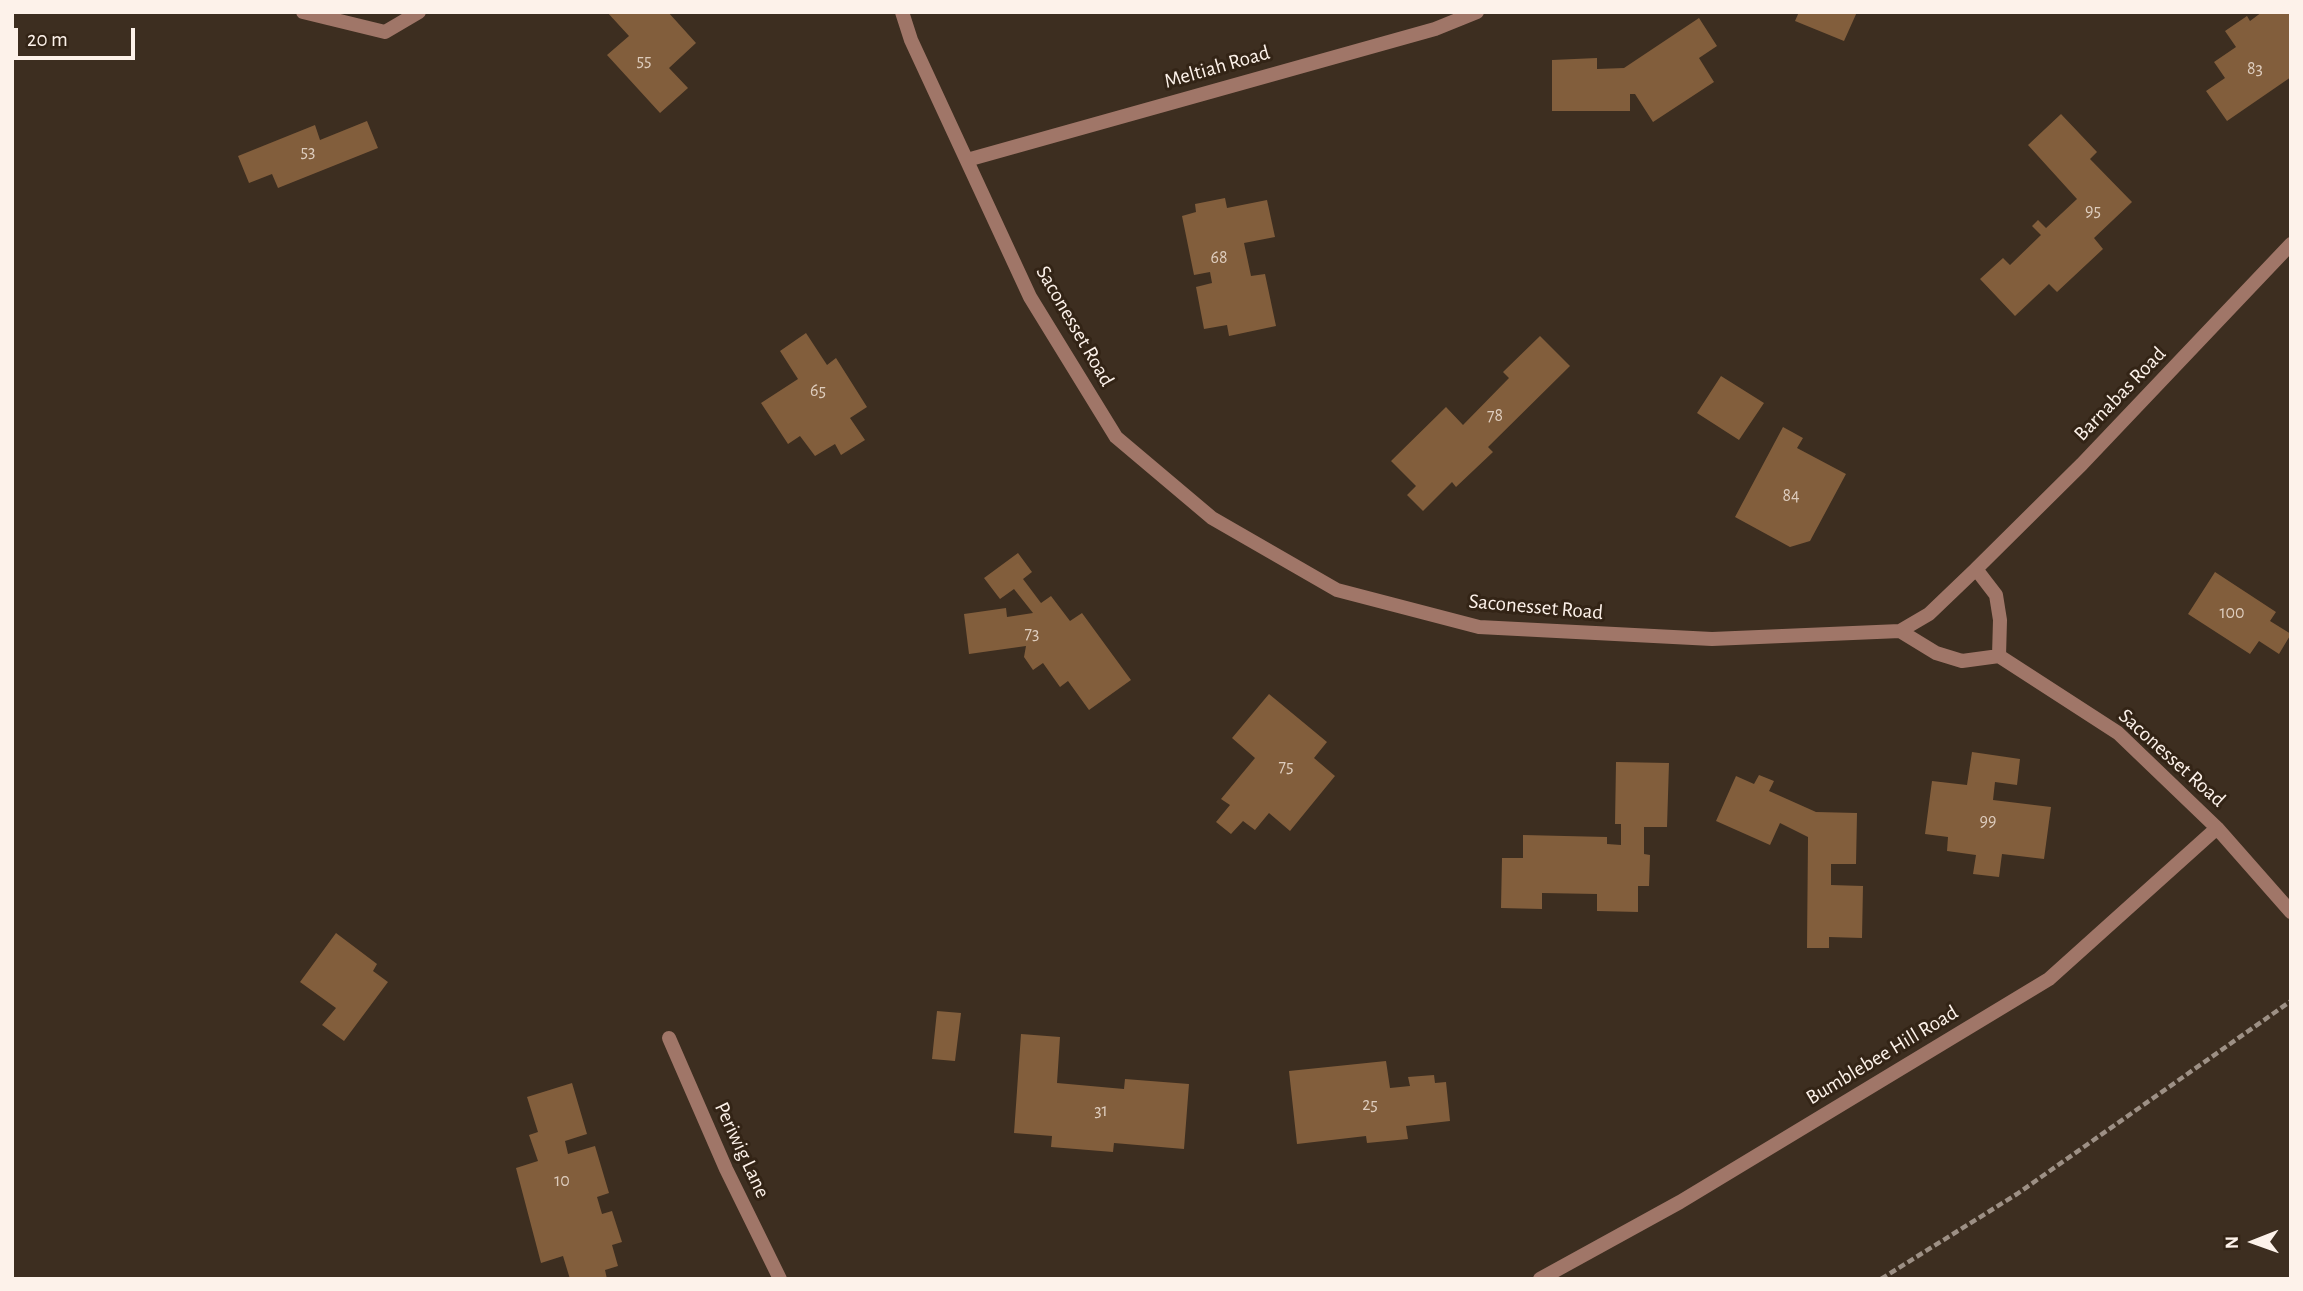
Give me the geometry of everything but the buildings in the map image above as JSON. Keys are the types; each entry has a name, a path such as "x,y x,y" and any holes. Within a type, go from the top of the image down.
{"street":[{"path":"303,12 385,32 419,12"},
{"name":"Saconesset Road","path":"902,12 911,40 1030,297 1116,437 1212,518 1337,590 1479,627 1712,639 1900,631"},
{"name":"Meltiah Road","path":"967,160 1435,29 1476,12"},
{"name":"Barnabas Road","path":"1900,631 1929,614 1976,569 2082,464 2291,244"},
{"path":"1900,631 1937,653 1962,661 1999,656 2000,620 1996,595 1976,569"},
{"name":"Saconesset Road","path":"1999,656 2118,733 2217,828 2291,912"},
{"name":"Bumblebee Hill Road","path":"1540,1279 1679,1202 2049,979 2217,828"},
{"name":"Periwig Lane","path":"669,1038 726,1169 780,1279"}],"path":[{"path":"1881,1279 2017,1194 2291,1001"}]}
